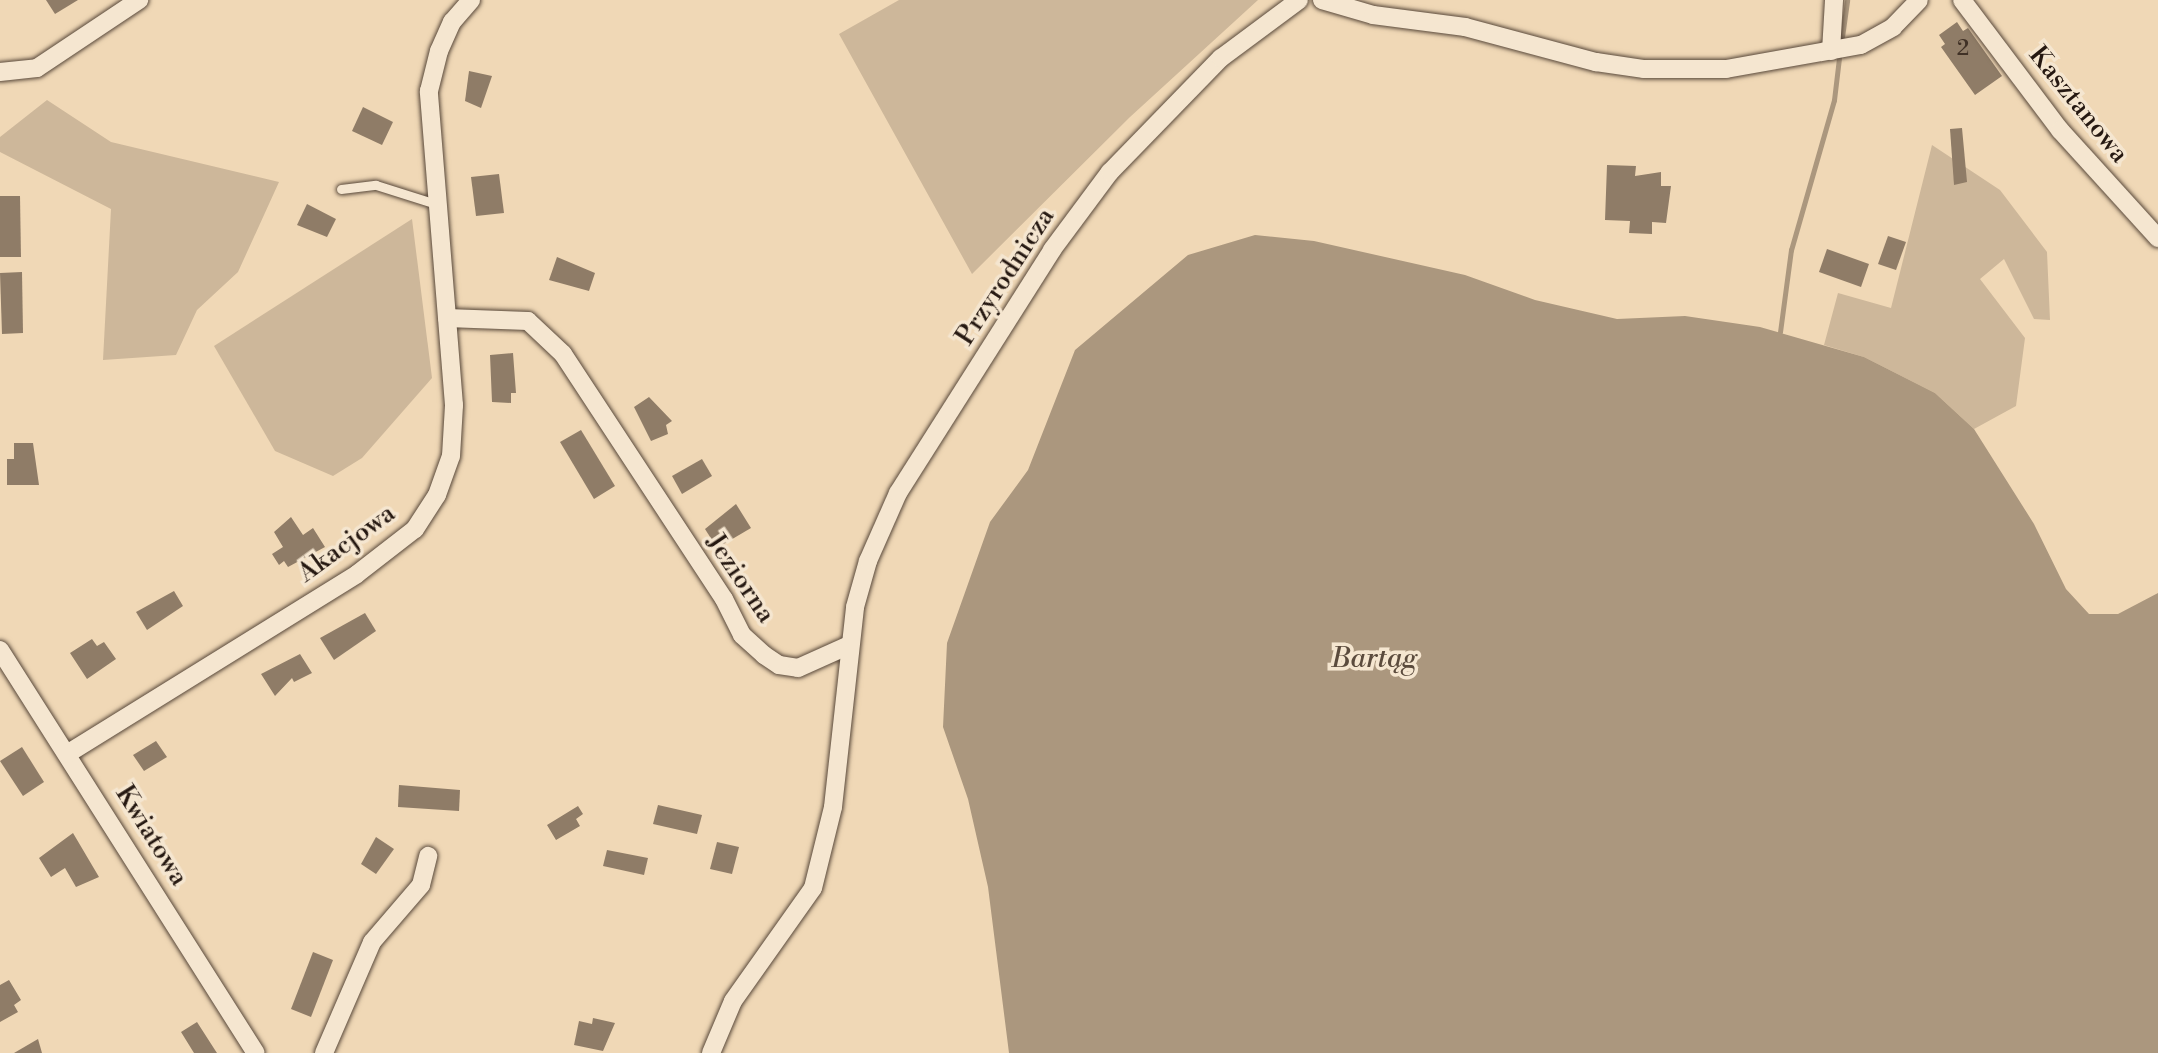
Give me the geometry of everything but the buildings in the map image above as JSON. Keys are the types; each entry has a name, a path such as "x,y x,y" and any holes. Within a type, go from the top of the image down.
{"street":[{"name":"Akacjowa","path":"67,754 357,574 415,529 437,495 451,456 454,405 429,91 448,31 471,0"},
{"name":"Przyrodnicza","path":"847,646 868,561 898,493 1052,250 1110,172 1173,106 1243,37 1299,0"},
{"path":"1322,0 1373,15 1465,27 1596,62 1644,69 1726,69 1861,45 1882,33 1919,0"},
{"path":"1831,51 1834,0"},
{"name":"Kasztanowa","path":"1962,0 2060,130 2158,238"},
{"path":"0,72 37,68 129,3"},
{"name":"Jeziorna","path":"447,318 528,321 563,354 724,599 742,635 764,655 779,665 798,668 847,646"},
{"path":"711,1053 733,1001 813,888 833,807 847,646"},
{"name":"Kwiatowa","path":"0,650 256,1053"},
{"path":"324,1053 372,942 421,885 428,856"}],"lane":[{"path":"341,189 376,185 436,204"}],"shaded area":[{"path":"899,0 1258,0 1130,117 972,274 839,34"},
{"path":"47,100 111,142 279,182 238,272 197,310 176,355 103,360 111,209 0,152 0,137"},
{"path":"1932,145 2000,190 2047,252 2050,320 2034,319 2004,259 1980,279 2025,338 2016,406 1974,429 1935,393 1864,357 1824,345 1838,293 1891,308"},
{"path":"412,219 432,378 362,458 333,476 275,451 214,346"}],"water":[{"name":"Bartąg","path":"1255,235 1314,241 1465,275 1535,300 1617,319 1685,316 1760,327 1864,357 1935,393 1974,429 2034,524 2066,589 2089,614 2118,614 2158,593 2158,1053 1009,1053 988,887 968,799 943,727 947,643 990,522 1028,470 1075,350 1188,255"}],"waterway":[{"path":"1842,37 1847,0"},
{"path":"1780,332 1791,250 1834,100 1839,58"}]}
